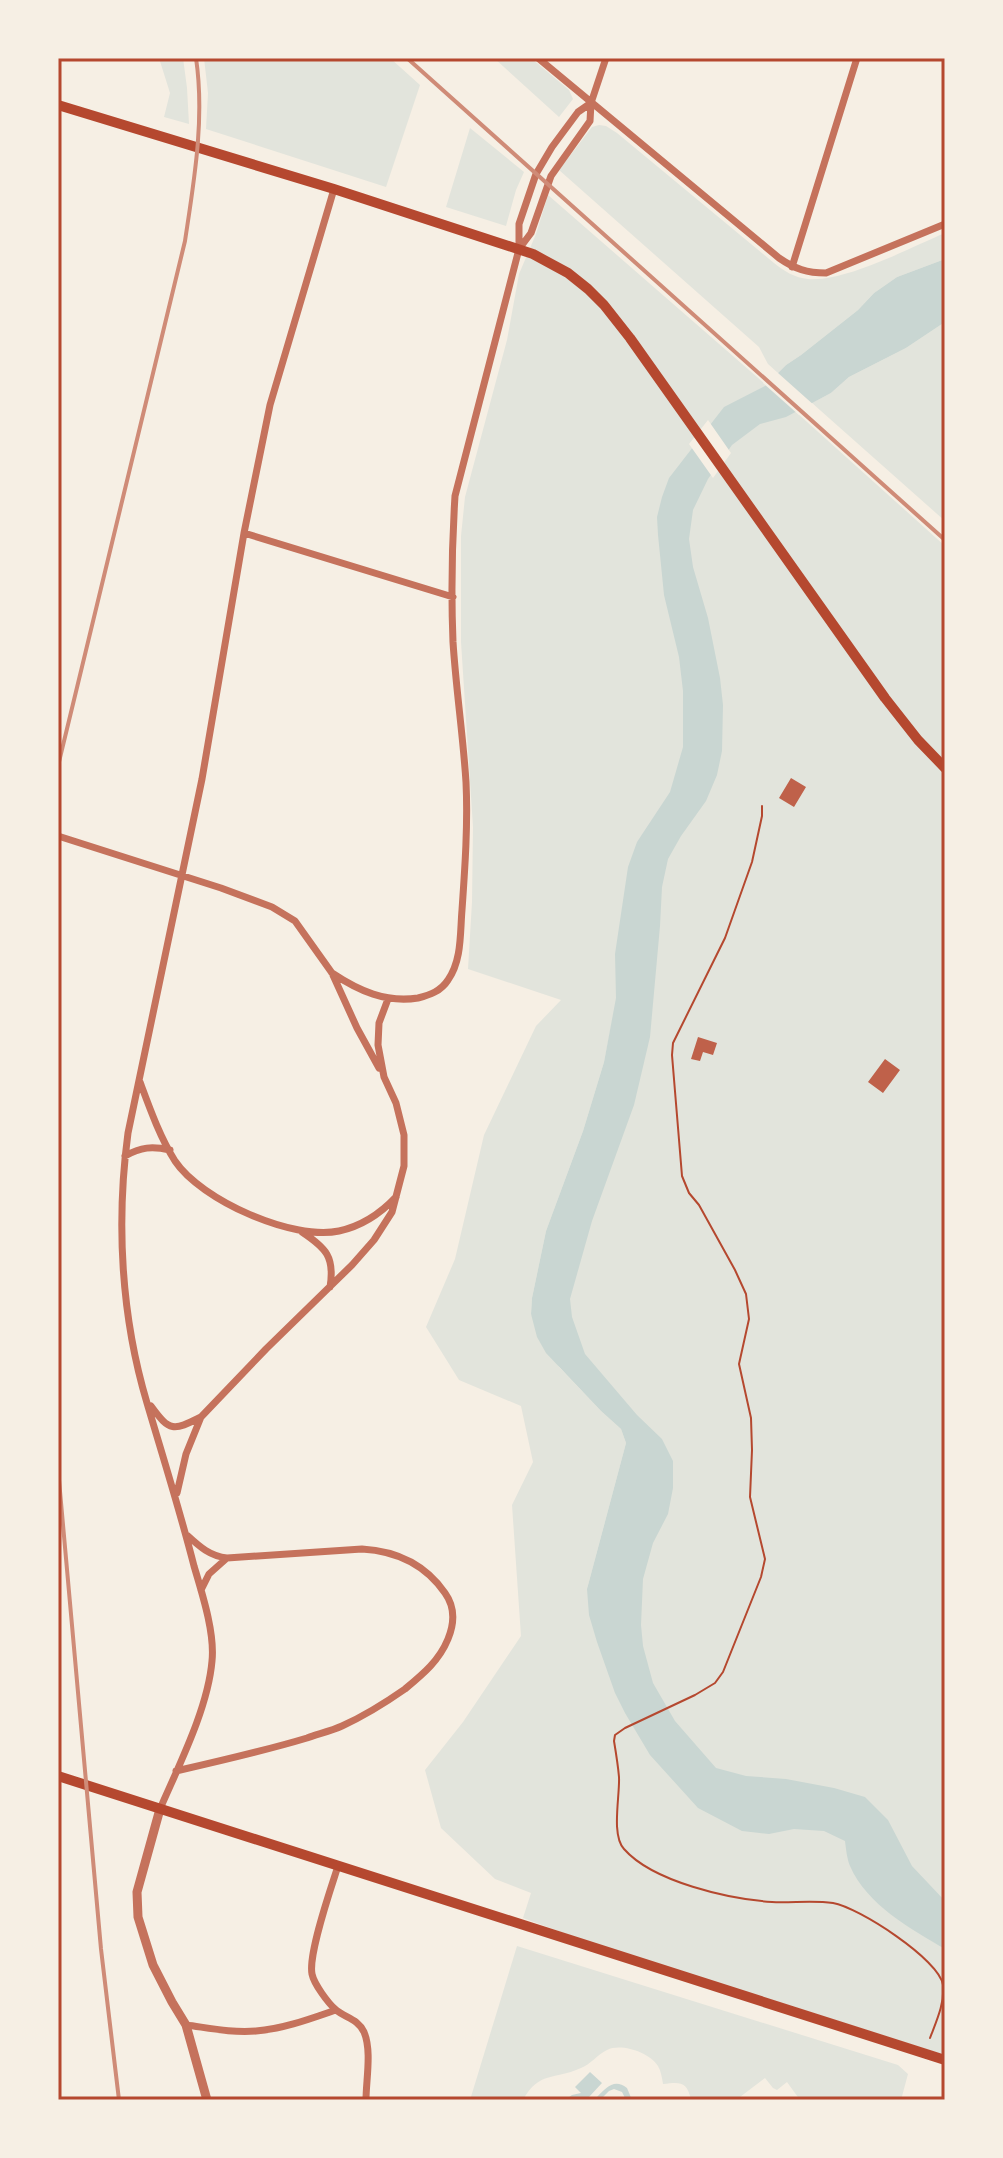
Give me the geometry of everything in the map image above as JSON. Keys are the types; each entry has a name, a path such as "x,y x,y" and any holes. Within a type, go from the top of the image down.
{"main road":[{"path":"58,105 243,160 519,249 568,273 604,305 685,413 885,698 945,768"},
{"path":"58,1776 945,2060"}],"street":[{"path":"538,58 792,267 808,273 826,273 945,224"},
{"path":"519,249 531,233 551,176 590,121 591,103 606,58"},
{"path":"792,267 857,58"},
{"path":"332,973 349,985 388,999 406,1000 439,991 448,982 456,965 467,825 453,643 452,535 455,496 519,249 519,224 536,174 578,112 591,103"},
{"path":"207,2100 186,2025 153,1965 138,1917 137,1892 160,1809 209,1685 213,1657 206,1609 146,1400 130,1326 121,1226 125,1156 202,779 244,533 270,405 334,189"},
{"path":"244,533 453,597"},
{"path":"58,836 272,907 295,921 332,973 396,1103 404,1135 404,1166 392,1212 374,1240 329,1288 201,1417 181,1427 172,1427 163,1423 146,1400"},
{"path":"384,1077 378,1045 379,1023 388,999"},
{"path":"140,1082 156,1124 177,1163 203,1188 267,1222 301,1230 337,1232 363,1223 383,1211 397,1195"},
{"path":"125,1156 144,1147 170,1150"},
{"path":"301,1230 322,1245 329,1258 332,1272 329,1288"},
{"path":"176,1496 186,1454 201,1417"},
{"path":"176,1771 291,1743 340,1727 372,1711 421,1676 435,1662 450,1634 454,1608 438,1583 401,1555 362,1549 227,1558 205,1551 187,1535"},
{"path":"201,1590 209,1574 227,1558"},
{"path":"338,1866 315,1947 312,1974 324,1997 336,2010 356,2021 364,2033 367,2049 366,2100"},
{"path":"186,2025 258,2031 297,2023 336,2010"}],"path":[{"path":"762,806 752,862 725,938 673,1043 672,1055 682,1176 689,1193 725,1249 746,1294 749,1319 739,1364 751,1418 750,1497 765,1559 761,1577 723,1672 715,1683 615,1735 619,1781 617,1828 621,1847 644,1866 672,1879 718,1894 773,1902 834,1903 880,1925 934,1965 943,1983 942,2005 930,2038"}],"shaded area":[{"path":"159,58 183,58 189,124 164,117 170,93"},
{"path":"204,58 390,58 420,85 386,187 206,129 208,93"},
{"path":"494,58 531,58 569,90 573,99 559,117"},
{"path":"599,125 617,133 774,263 794,276 823,278 859,270 945,233 945,259 897,277 778,373 768,364 759,347 559,170 592,127"},
{"path":"470,128 524,172 506,226 446,207"},
{"path":"548,195 945,546 945,2055 523,1918 531,1893 495,1879 441,1828 425,1770 463,1722 521,1636 512,1505 533,1462 521,1406 459,1380 426,1327 455,1259 484,1135 536,1026 561,1000 468,969 473,827 461,642 461,536 465,497 507,340 519,274","holes":["613,1017 597,1143 553,1285 565,1355 649,1453 587,1589 626,1443 621,1429 559,1367 531,1314 546,1231 583,1131 604,1062"]},
{"path":"945,259 945,322 906,348 849,377 831,393 786,417 760,424 732,445 708,479 693,510 689,539 720,678 722,751 717,775 706,801 668,859 662,887 650,1037 634,1105 592,1221 570,1299 572,1317 585,1354 637,1415 662,1439 673,1461 673,1488 668,1514 653,1543 643,1579 643,1646 653,1683 675,1721 716,1768 746,1776 786,1779 834,1788 865,1797 888,1820 912,1866 945,1901 945,1949 891,1915 867,1893 850,1866 845,1841 824,1831 794,1829 769,1834 742,1831 698,1808 650,1755 615,1693 589,1615 587,1589 626,1443 621,1429 546,1353 537,1337 531,1314 546,1231 583,1131 604,1062 616,998 615,954 628,867 637,842 670,792 683,747 683,691 679,657 664,595 657,517 669,478 724,407 765,386 786,365 897,277"},
{"path":"945,322 945,521 812,403 831,393 849,377 906,348"},
{"path":"517,1946 898,2065 908,2074 901,2100 800,2100 787,2082 777,2090 765,2078 736,2100 691,2100 682,2084 663,2084 658,2066 648,2057 634,2050 613,2048 581,2068 541,2080 523,2100 470,2100"},
{"path":"590,2072 602,2083 589,2097 597,2097 610,2085 618,2084 627,2088 632,2100 626,2100 622,2092 614,2089 600,2100 565,2100 581,2093 575,2087"}],"pier":[{"path":"775,371 815,406 799,415 763,383"},
{"path":"708,420 731,453 713,478 689,444"}],"building":[{"path":"791,778 806,787 794,807 779,798"},
{"path":"698,1037 717,1043 713,1055 703,1052 700,1061 691,1059"},
{"path":"885,1059 900,1070 883,1093 868,1082"}],"railway":[{"path":"58,766 185,241 199,127 196,58"},
{"path":"407,58 945,540"},
{"path":"58,1469 101,1949 119,2100"}]}
